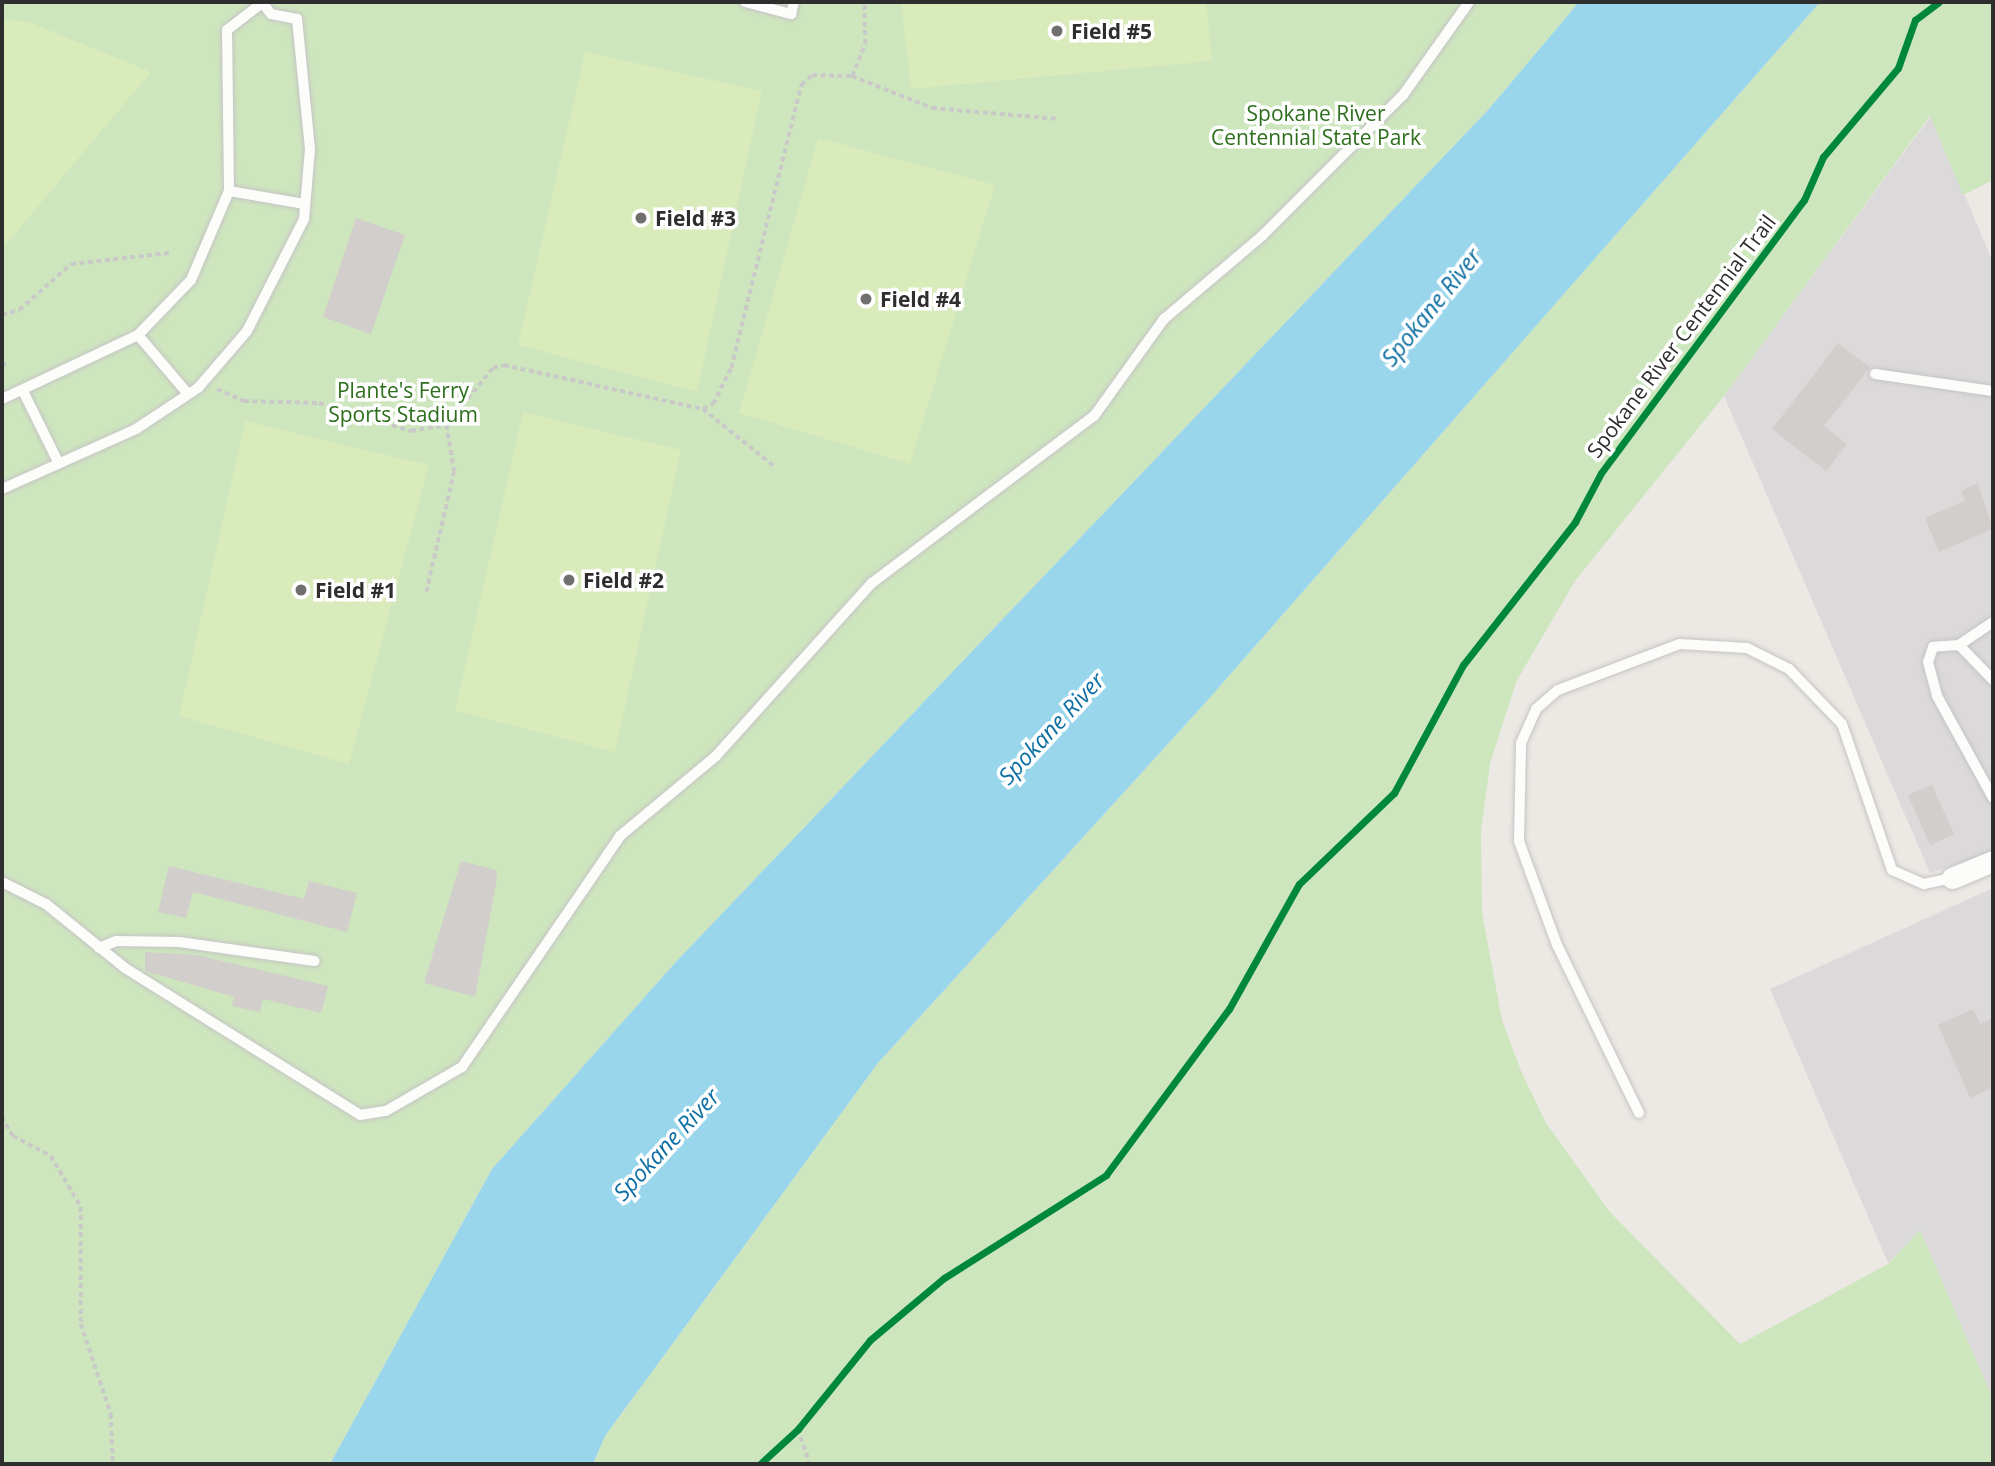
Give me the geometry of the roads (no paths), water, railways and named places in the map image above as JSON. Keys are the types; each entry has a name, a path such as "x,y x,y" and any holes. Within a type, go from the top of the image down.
{"street":[{"path":"1952,878 1993,861"}],"lane":[{"path":"746,2 791,13 794,2"},
{"path":"2,883 46,904 99,948 360,1115 387,1111 462,1068 620,836 716,756 872,583 1094,416 1164,319 1262,236 1403,94 1469,2"},
{"path":"2,400 138,335 191,280 229,191 227,30 262,3 271,14 296,19 310,149 304,219 247,331 206,379 136,429 2,489"},
{"path":"229,191 304,204"},
{"path":"138,335 188,394"},
{"path":"1875,374 1993,391"},
{"path":"23,391 59,464"},
{"path":"1993,622 1959,645 1933,648 1928,662 1937,696 1993,798"},
{"path":"1639,1113 1557,945 1519,842 1521,743 1536,709 1558,690 1679,644 1747,648 1789,669 1842,724 1892,870 1924,884 1952,878"},
{"path":"1959,645 1993,680"},
{"path":"99,948 116,941 179,942 315,961"}],"water":[{"name":"Spokane River","path":"1579,2 1820,2 1206,702 878,1063 605,1436 593,1464 330,1464 492,1169 674,964 1488,110"}],"place":[{"name":"Field #5","path":"1057,31"},
{"name":"Field #3","path":"641,218"},
{"name":"Field #4","path":"866,299"},
{"name":"Field #2","path":"569,580"},
{"name":"Field #1","path":"301,590"}],"park label":[{"name":"Spokane River Centennial State Park","path":"1316,125"},
{"name":"Plante's Ferry Sports Stadium","path":"403,402"}]}
